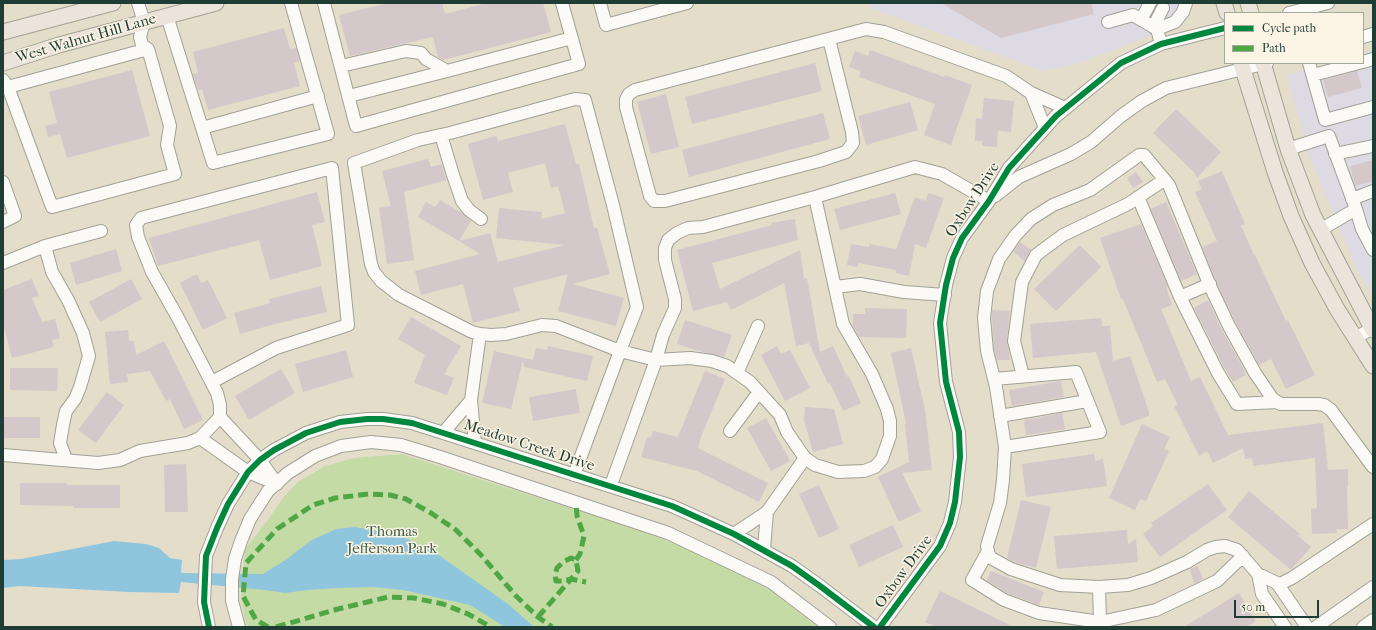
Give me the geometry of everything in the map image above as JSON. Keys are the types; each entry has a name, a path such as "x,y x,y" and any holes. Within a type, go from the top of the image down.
{"main road":[{"name":"West Walnut Hill Lane","path":"3,32 113,3"},
{"name":"West Walnut Hill Lane","path":"3,63 59,45 216,3"},
{"path":"1265,64 1288,149 1303,190 1320,230 1373,329"},
{"path":"1242,66 1261,130 1291,216 1312,263 1355,338 1373,366"}],"street":[{"path":"138,3 144,22 140,37 142,45 148,49 170,126 167,145 175,174 52,207 6,83 148,49"},
{"path":"167,16 213,163 328,134 291,3"},
{"path":"324,3 356,126 580,64 562,3"},
{"path":"600,3 606,25 686,3"},
{"path":"1141,20 1150,3"},
{"path":"1155,28 1175,22 1183,12 1186,3"},
{"path":"1293,12 1328,3"},
{"path":"1155,28 1163,8"},
{"path":"1108,22 1133,15 1155,28 1161,44"},
{"name":"Oxbow Drive","path":"880,627 940,546 950,523 955,502 960,457 959,432 946,382 940,323 946,285 953,258 962,238 989,201 1009,168 1045,128 1065,108 1121,63 1161,44 1224,28"},
{"path":"829,39 852,132 853,143 846,152 819,161 666,201 654,201 650,196 626,107 626,99 629,94 636,90 866,29 884,32 1006,76 1032,93 1065,108"},
{"path":"348,96 572,38"},
{"path":"341,66 406,51 421,53 426,59 447,71"},
{"name":"Oxbow Drive","path":"989,201 1019,177 1078,150 1090,142 1120,116 1142,101 1166,88 1242,66 1257,64"},
{"path":"1309,64 1335,154 1362,229 1373,250"},
{"path":"1313,75 1355,64"},
{"path":"1032,93 1045,128"},
{"path":"202,128 318,96"},
{"path":"574,475 620,351 637,307 613,205 585,100 574,100 418,140 354,163 371,264 374,272 381,281 399,294 472,332 480,334 506,334 542,324 556,326 620,351 656,360 690,358 712,361 727,366 750,382 780,415 787,432 805,458 815,465 838,472 864,471 875,467 882,460 890,436 890,421 887,409 872,374 843,324 815,197"},
{"path":"1325,120 1373,107"},
{"path":"441,135 462,201 469,210 481,219"},
{"path":"1288,149 1329,136"},
{"path":"1335,154 1373,146"},
{"path":"1307,627 1277,584 1258,574 1243,556 1232,548 1225,546 1207,550 1187,562 1151,578 1128,585 1099,587 1060,585 1011,569 991,558 987,546 1000,503 1005,447 994,379 987,351 984,318 987,291 999,259 1015,236 1031,219 1053,205 1090,190 1139,155 1144,155 1169,185 1210,284 1230,326 1255,373 1272,398 1280,404 1324,405 1331,410 1373,468"},
{"path":"611,485 656,360 662,335 675,308 675,299 665,260 665,248 668,240 677,233 688,228 703,227 815,197 915,167 942,174 989,201"},
{"path":"212,382 276,348 348,325 332,168 141,218 136,225 140,244 152,272 217,392 220,405 220,417 260,460 277,484"},
{"path":"1023,376 1014,341 1022,282 1036,255 1063,235 1128,204 1164,180"},
{"path":"3,182 15,216 3,222"},
{"path":"1320,230 1373,191"},
{"path":"1138,197 1180,297 1218,374 1237,404 1278,402"},
{"path":"3,263 45,246 101,230"},
{"path":"45,246 52,272 71,306 83,333 89,356 86,370 75,399 66,411 60,443 66,459"},
{"path":"835,287 860,284 904,292 945,295"},
{"path":"1180,297 1210,284"},
{"path":"737,373 758,326"},
{"path":"1355,338 1373,329"},
{"path":"476,443 471,400 480,334"},
{"path":"994,379 1076,372 1100,432 1005,447"},
{"path":"730,431 758,392"},
{"path":"444,432 471,400"},
{"path":"1000,416 1087,401"},
{"path":"3,456 66,459 98,463 120,460 140,451 188,443 200,438 220,417"},
{"name":"Meadow Creek Drive","path":"209,627 204,602 206,556 216,528 228,504 248,472 260,460 274,450 306,433 323,427 355,420 383,419 412,423 444,432 672,506 734,534 792,566 874,627"},
{"path":"200,438 248,472 277,484"},
{"path":"239,627 232,601 232,579 235,559 250,519 268,491 288,473 315,456 341,446 371,442 401,445 668,534 771,582 830,627"},
{"path":"734,534 767,512 805,458"},
{"path":"764,550 767,512"},
{"path":"1278,585 1292,578 1373,524"},
{"path":"988,551 972,580 997,596 1039,613 1100,622 1156,610 1217,581 1243,556"},
{"path":"1258,574 1262,594 1285,627"},
{"path":"1099,587 1100,622"},
{"path":"1316,627 1373,587"},
{"path":"1363,627 1373,620"}],"shaded area":[{"path":"869,3 1191,3 1190,13 1184,23 1076,64 1044,71 870,8"},
{"path":"1373,50 1373,294 1360,276 1310,159 1287,75 1325,64 1364,64 1364,53"}],"green space":[{"name":"Thomas Jefferson Park","path":"402,454 668,541 722,565 769,589 817,627 248,627 241,599 245,549 268,520 285,495 298,482 325,466 354,458"}],"water":[{"path":"355,527 399,535 436,553 508,604 534,627 505,627 470,605 403,590 373,587 307,590 285,593 181,582 179,593 129,592 20,586 3,588 3,560 21,559 114,541 146,544 159,548 170,558 182,560 181,573 263,574 287,559 310,541 336,529"}],"building":[{"path":"388,3 442,3 445,14 487,3 543,3 551,32 443,60 438,57 433,37 350,56 339,15"},
{"path":"941,3 1091,3 1094,14 1001,38"},
{"path":"284,28 290,49 296,48 300,61 294,63 300,86 208,110 202,89 198,90 193,74 198,73 193,52"},
{"path":"870,50 944,77 945,75 972,85 951,145 924,135 935,104 859,77 861,71 849,67 855,51 868,56"},
{"path":"815,63 822,91 692,124 685,97"},
{"path":"132,70 150,136 67,158 60,134 48,137 45,126 57,123 49,92"},
{"path":"1357,71 1362,88 1328,97 1323,80"},
{"path":"666,94 679,147 651,154 637,102"},
{"path":"984,98 1014,101 1011,132 998,131 997,147 982,146 982,141 975,141 976,118 982,119"},
{"path":"910,102 918,130 866,145 858,116"},
{"path":"1176,109 1221,152 1197,178 1194,172 1153,133"},
{"path":"823,113 830,139 689,177 682,150"},
{"path":"565,124 576,164 579,164 594,228 597,228 610,274 572,284 624,298 616,326 558,311 568,274 513,288 520,311 473,323 463,284 421,295 415,271 480,254 459,241 490,233 498,262 565,245 496,238 499,208 542,212 541,219 565,213 558,186 551,188 545,163 508,173 513,192 483,200 468,144 496,136 498,141"},
{"path":"428,159 431,167 442,164 446,180 404,192 414,260 387,264 379,208 391,206 382,171"},
{"path":"1373,160 1373,181 1355,186 1350,166"},
{"path":"1222,171 1245,224 1241,226 1254,255 1286,321 1288,320 1315,375 1286,389 1271,359 1259,365 1217,284 1202,247 1217,241 1195,192 1202,189 1198,181"},
{"path":"1136,172 1143,182 1133,188 1127,178"},
{"path":"317,192 325,222 312,225 322,266 270,280 259,240 158,266 149,238"},
{"path":"895,193 901,214 840,230 834,209"},
{"path":"928,193 944,198 926,248 915,244 909,276 896,273 896,270 858,263 858,267 847,265 851,244 869,247 869,244 896,249 915,197 926,201"},
{"path":"440,200 462,213 471,221 459,241 418,217 426,202 435,207"},
{"path":"1166,202 1197,274 1181,281 1151,209"},
{"path":"795,219 798,240 712,263 720,289 800,250 804,279 807,278 820,352 833,346 861,403 843,411 830,383 828,384 809,343 796,346 784,283 731,310 727,302 693,311 677,250 772,225 771,223"},
{"path":"1141,224 1168,287 1166,287 1172,305 1161,309 1191,381 1200,377 1228,435 1323,423 1328,470 1348,469 1348,529 1336,529 1337,533 1312,534 1311,509 1317,508 1315,458 1253,466 1252,458 1245,459 1243,448 1213,463 1207,451 1199,456 1174,406 1178,405 1165,379 1157,382 1123,299 1121,299 1100,238"},
{"path":"1020,242 1031,250 1025,261 1013,252"},
{"path":"1080,245 1101,267 1056,311 1034,289"},
{"path":"116,249 122,271 76,285 70,263"},
{"path":"197,274 201,283 208,280 227,318 203,330 180,283"},
{"path":"32,279 39,296 32,298 42,322 55,319 60,338 52,340 54,347 12,358 3,323 3,290"},
{"path":"131,279 142,299 100,322 89,302"},
{"path":"321,286 327,312 240,334 234,313 270,303 269,299"},
{"path":"1208,300 1222,330 1245,371 1244,372 1246,375 1233,382 1194,308"},
{"path":"865,308 907,309 906,338 859,337 853,326 853,314 865,314"},
{"path":"992,310 1010,311 1007,340 1010,360 997,360 994,350"},
{"path":"411,317 461,346 444,374 454,378 447,395 414,383 425,355 398,339"},
{"path":"1101,318 1102,326 1110,326 1113,361 1130,356 1149,412 1149,416 1121,426 1096,352 1033,358 1030,324"},
{"path":"685,320 732,335 724,357 677,344"},
{"path":"128,330 129,341 134,341 136,355 164,341 203,420 184,429 170,399 166,401 150,371 127,374 128,382 110,384 105,332"},
{"path":"548,346 593,356 587,381 524,367 523,360 511,409 482,403 494,351 533,360 536,348 547,350"},
{"path":"777,346 781,354 790,350 810,388 785,401 761,355"},
{"path":"911,348 925,410 932,470 902,473 921,511 899,522 878,477 909,462 906,423 891,353"},
{"path":"346,350 353,377 303,392 295,364"},
{"path":"10,368 58,368 57,391 10,390"},
{"path":"281,369 295,393 249,420 235,396"},
{"path":"705,371 725,379 701,437 698,448 768,483 759,502 697,471 641,457 647,437 651,438 653,431 678,437"},
{"path":"1061,381 1064,397 1012,406 1009,390"},
{"path":"576,389 580,413 533,421 529,397"},
{"path":"107,392 124,405 96,443 78,430"},
{"path":"805,407 834,409 843,444 813,452 804,420"},
{"path":"1062,413 1065,429 1026,435 1024,420"},
{"path":"3,417 40,417 40,438 3,438"},
{"path":"766,418 790,461 771,471 747,428"},
{"path":"1142,424 1170,437 1164,449 1169,451 1146,501 1140,499 1135,510 1109,498"},
{"path":"1094,454 1095,461 1103,459 1107,486 1026,497 1022,464"},
{"path":"186,464 188,512 165,512 164,465"},
{"path":"20,483 120,485 120,508 73,508 73,506 20,505"},
{"path":"1208,484 1227,510 1160,557 1143,534 1153,526 1151,523"},
{"path":"819,485 839,529 819,538 799,494"},
{"path":"1249,491 1301,535 1297,535 1311,547 1291,570 1228,517"},
{"path":"1021,500 1051,507 1036,568 1014,562 1007,558"},
{"path":"893,525 903,547 859,567 849,545"},
{"path":"1127,530 1128,544 1136,539 1138,562 1057,569 1054,536"},
{"path":"1198,566 1203,579 1194,584 1190,569"},
{"path":"991,571 1044,592 1039,605 1007,593 987,580"},
{"path":"940,591 1014,627 936,627 925,622"},
{"path":"1239,593 1256,621 1247,627 1184,627"}],"marked path":[{"path":"268,627 256,620 243,596 246,563 277,529 313,505 335,498 369,494 390,495 406,499 431,513 456,530 481,555 516,596 538,617 552,627"},
{"path":"576,503 577,516 584,536 580,554 576,560"},
{"path":"538,617 571,579 556,581 555,575 557,568 563,562 571,558 576,560 578,571 571,579 586,582"},
{"path":"276,627 338,609 388,597 414,598 443,604 468,614 491,627"}],"cycle path":[{"path":"880,627 940,546 950,523 955,502 960,457 959,432 946,382 940,323 946,285 953,258 962,238 989,201 1009,168 1056,116 1121,63 1161,44 1224,28"},
{"path":"209,627 204,602 206,556 228,504 248,472 260,460 274,450 306,433 340,422 367,419 383,419 412,423 672,506 734,534 792,566 874,627"}]}
